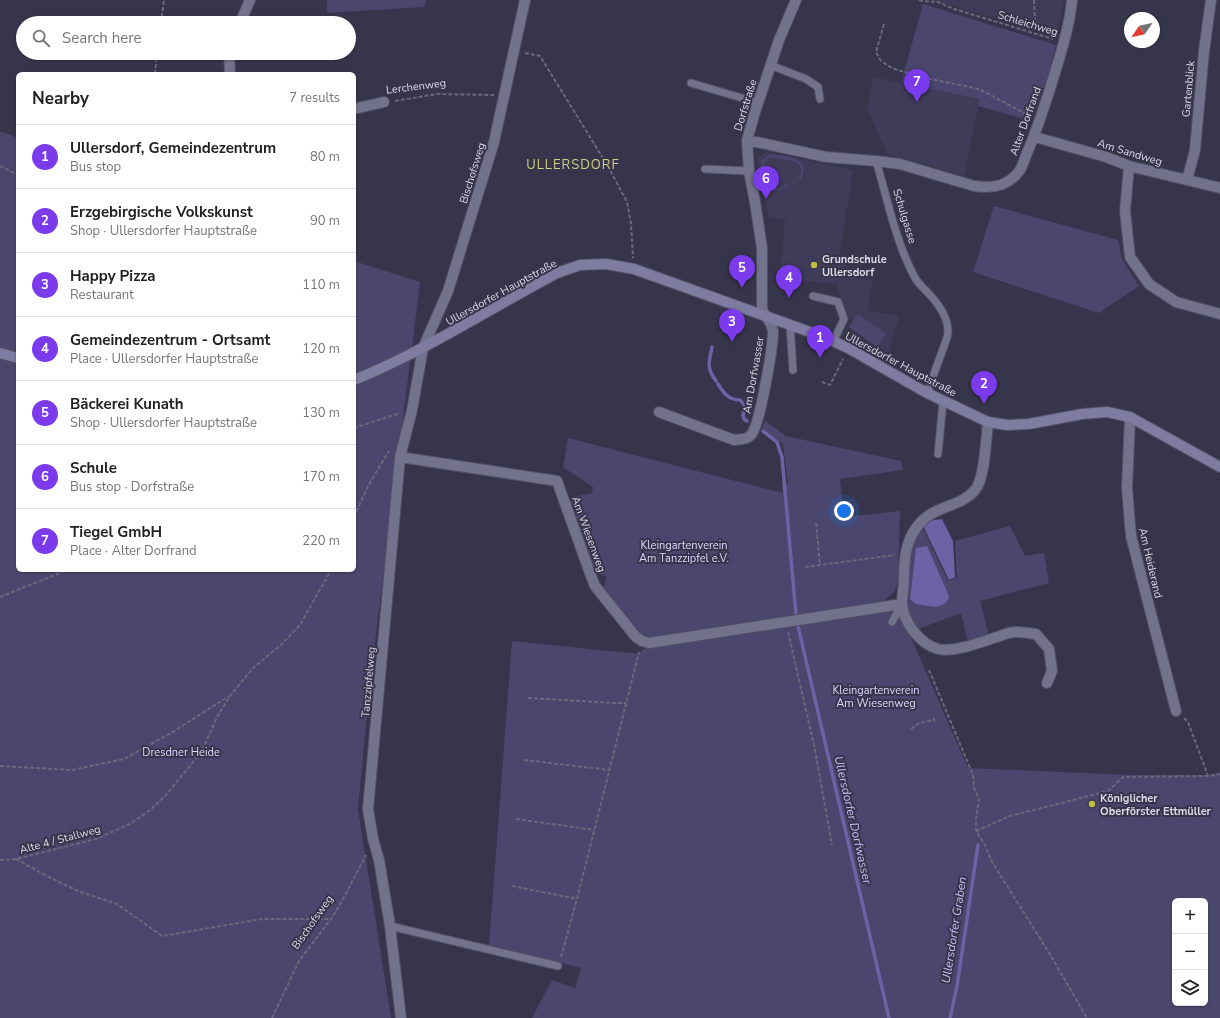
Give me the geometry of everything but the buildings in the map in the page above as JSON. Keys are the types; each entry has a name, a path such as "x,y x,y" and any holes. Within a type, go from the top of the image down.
{"main road":[{"name":"Ullersdorfer Hauptstraße","path":"356,379 384,368 423,348 557,273 580,265 606,264 634,269 790,325 848,348 927,393 988,422 1007,425 1029,424 1082,414 1107,412 1130,417 1220,467"},
{"path":"0,353 16,357"}],"street":[{"path":"243,16 250,0"},
{"name":"Bischofsweg","path":"423,348 448,291 494,142 525,0"},
{"name":"Dorfstraße","path":"766,317 762,310 761,303 763,262 760,234 749,171 747,140 770,65 796,0"},
{"name":"Alter Dorfrand","path":"876,161 900,164 974,186 986,188 997,187 1009,181 1020,170 1040,121 1071,12 1072,0"},
{"name":"Gartenblick","path":"1187,180 1195,150 1204,51 1211,0"},
{"path":"229,60 230,72"},
{"name":"Lerchenweg","path":"356,109 384,102"},
{"name":"Am Sandweg","path":"1034,137 1106,157 1129,166 1220,188"},
{"path":"747,140 826,157 876,161"},
{"path":"1129,166 1125,211 1130,257 1149,284 1176,302 1220,314"},
{"name":"Am Dorfwasser","path":"659,412 734,440 744,439 752,435 759,415 773,338 771,324 766,317"},
{"name":"Tanzzipfelweg","path":"401,1018 390,926 379,860 373,839 368,809 400,457 412,410 423,348"},
{"name":"Am Heiderand","path":"1130,417 1127,488 1130,536 1176,711"},
{"path":"988,422 981,480 976,490 968,497 929,514 922,520 908,540 905,553 902,604 914,632 926,643 944,650 1014,632 1036,634 1049,649 1052,671 1047,683"},
{"name":"Am Wiesenweg","path":"400,457 557,481 590,576 595,586 636,637 642,641"},
{"path":"642,641 649,643 902,604"}],"lane":[{"path":"770,65 806,79 818,87 820,99"},
{"path":"691,83 757,104"},
{"name":"Schulgasse","path":"876,161 895,232 912,270 921,286 940,307 949,330 927,393"},
{"path":"705,169 749,171"},
{"path":"813,296 838,302 844,319 833,342"},
{"path":"790,325 793,370"},
{"path":"938,454 943,400"},
{"path":"892,622 902,604"},
{"path":"390,926 558,966"}],"path":[{"path":"162,16 164,0"},
{"name":"Schleichweg","path":"919,0 923,2 938,2 954,9 1057,40 1052,33 1035,20 1034,0"},
{"path":"884,24 876,52 881,61 892,68 916,76 979,89 1040,121"},
{"path":"515,51 540,56 609,168 627,202 631,224 634,269"},
{"path":"155,72 156,60"},
{"name":"Lerchenweg","path":"384,102 437,94 505,95"},
{"path":"0,166 16,174"},
{"path":"822,382 830,385 848,348"},
{"path":"356,427 412,410"},
{"path":"356,513 368,486 389,452 404,444"},
{"path":"816,523 820,565"},
{"path":"805,567 905,553"},
{"path":"0,598 62,572"},
{"name":"Alte 4 / Stallweg","path":"0,860 16,859 96,840 130,824 149,811 166,795 202,751 217,717 230,696 253,668 282,644 300,625 330,572"},
{"path":"786,621 814,745 832,845"},
{"path":"558,966 577,899 642,641"},
{"path":"929,670 973,775 974,788 979,799 976,818 976,831 985,845 992,862 1048,951 1087,1018"},
{"path":"0,766 72,770 124,759 171,733 230,696"},
{"path":"528,698 626,703"},
{"path":"1176,711 1188,722 1208,776"},
{"path":"911,729 919,723 934,720 934,718"},
{"path":"524,760 610,770"},
{"path":"976,831 1010,816 1108,791 1123,777 1208,776 1220,774"},
{"path":"516,819 594,830"},
{"name":"Bischofsweg","path":"272,1018 299,961 331,919 342,901 373,839"},
{"path":"16,859 46,876 78,891 117,904 162,936 262,919 331,919"},
{"path":"512,886 577,899"}],"shaded area":[{"path":"933,0 1064,0 1057,37"},
{"path":"873,77 980,99 964,176 887,153 867,108"},
{"name":"Grundschule Ullersdorf","path":"766,152 853,170 840,252 853,277 873,281 868,311 899,316 888,355 849,327 853,321 846,316 837,284 780,279 785,219 769,218 757,158"},
{"path":"942,519 953,541 955,577 949,580 924,526 928,521"},
{"path":"927,546 949,596 948,600 944,604 936,607 916,604 910,599 916,548"}],"green space":[{"path":"327,0 426,0 424,7 327,13"},
{"path":"923,4 1056,45 1047,79 1031,121 978,106 980,99 901,83"},
{"name":"Dresdner Heide","path":"0,131 16,137 16,572 356,572 356,262 420,282 371,674 358,809 391,1018 0,1018"},
{"path":"771,154 791,157 799,161 804,170 801,179 779,190 772,191 767,188 764,183 761,165 763,159","holes":["770,157 797,162 801,168 801,174 798,180 778,188 769,187 765,180 764,167 765,163"]},
{"path":"994,206 1118,240 1122,259 1139,286 1099,313 973,272"},
{"path":"858,314 886,334 877,347 849,327"},
{"name":"Kleingartenverein Am Tanzzipfel e.V.","path":"765,421 786,436 901,461 903,470 840,479 844,517 900,511 898,583 893,593 883,601 843,608 650,638 642,635 604,588 606,576 594,573 568,498 592,493 593,487 563,467 568,438 783,493 782,485 788,484 783,444 762,428"},
{"path":"1010,526 1025,556 1044,553 1049,583 980,601 989,636 968,642 961,613 918,629 911,619 907,598 911,550 916,537 923,528 948,581 957,577 955,541"},
{"name":"Kleingartenverein Am Wiesenweg","path":"894,611 902,617 968,768 1129,775 1205,775 1220,773 1220,1018 532,1018 552,980 575,988 581,968 489,945 512,641 639,654 643,649"}],"waterway":[{"name":"Ullersdorfer Dorfwasser","path":"712,347 709,365 716,381"},
{"name":"Ullersdorfer Dorfwasser","path":"718,384 726,395 732,399 740,400 745,406 743,415 744,419 747,421"},
{"name":"Ullersdorfer Dorfwasser","path":"763,431 777,442 782,457 796,615"},
{"name":"Ullersdorfer Dorfwasser","path":"798,626 889,1018"},
{"name":"Ullersdorfer Graben","path":"950,1018 957,986 978,845"}],"place":[{"name":"Tiegel GmbH","path":"917,102"},
{"name":"Schule","path":"766,199"},
{"name":"Grundschule Ullersdorf","path":"814,265"},
{"name":"Bäckerei Kunath","path":"742,288"},
{"name":"Gemeindezentrum - Ortsamt","path":"789,298"},
{"name":"Happy Pizza","path":"732,342"},
{"name":"Ullersdorf, Gemeindezentrum","path":"820,358"},
{"name":"Erzgebirgische Volkskunst","path":"984,404"},
{"name":"Königlicher Oberförster Ettmüller","path":"1092,804"}],"district":[{"name":"ULLERSDORF","path":"573,164"}]}
